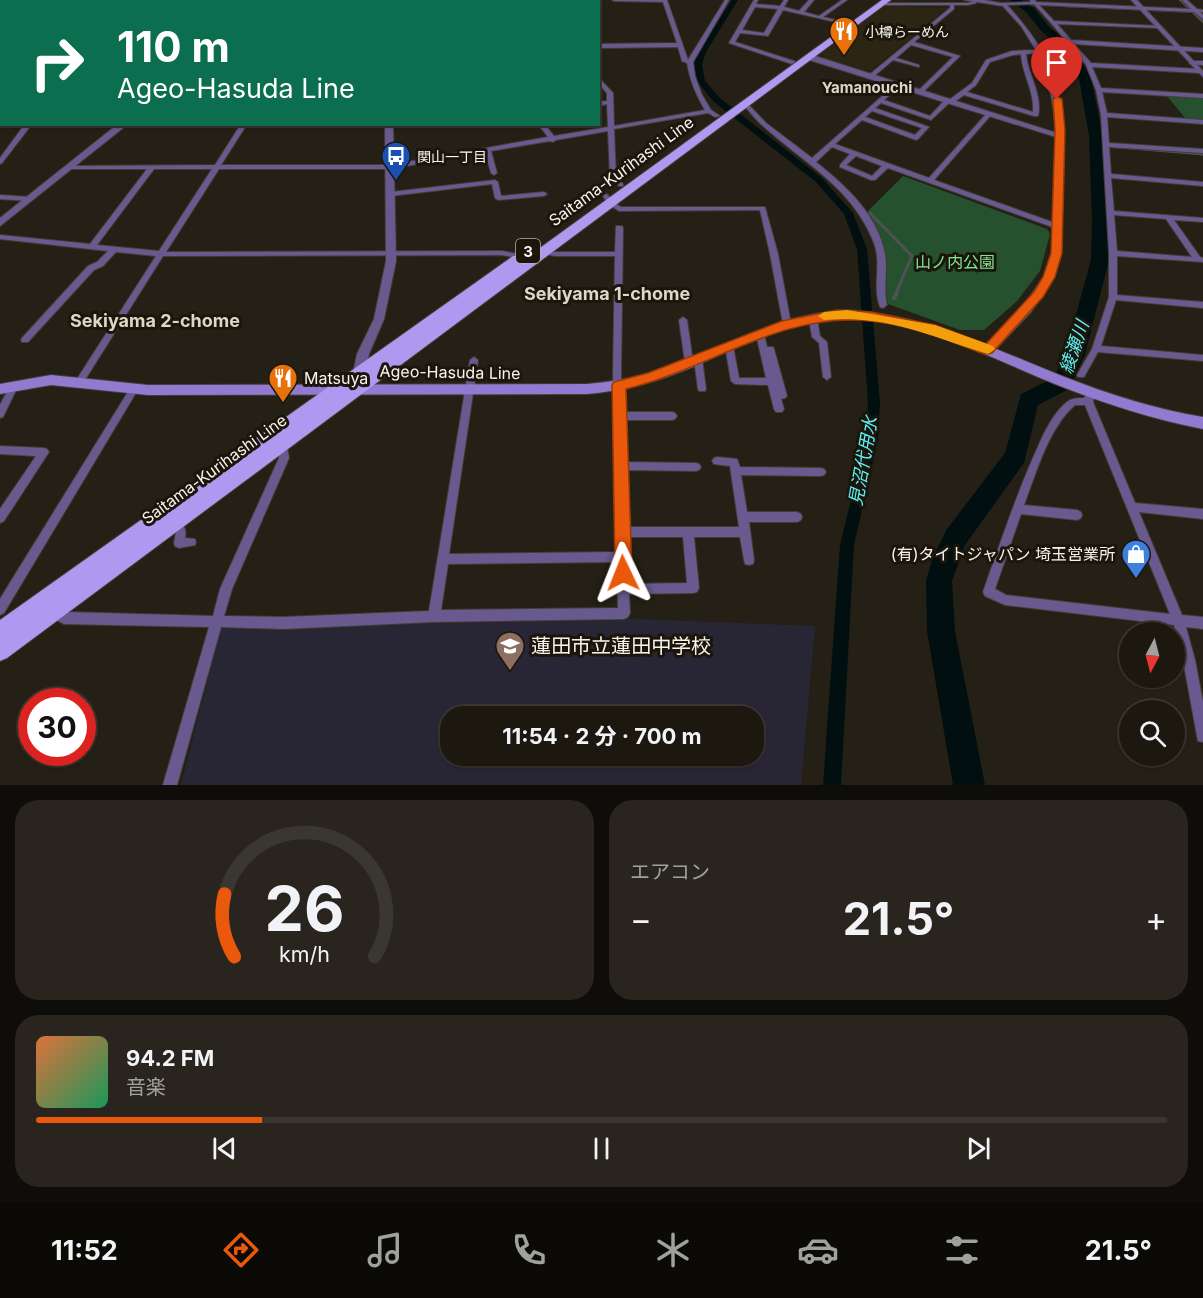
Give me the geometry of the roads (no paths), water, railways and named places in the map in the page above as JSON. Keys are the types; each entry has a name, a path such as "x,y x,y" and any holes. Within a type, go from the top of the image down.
{"main road":[{"name":"Saitama-Kurihashi Line","path":"0,651 283,443 358,380 520,257 608,199 621,184 719,114 740,105 809,57 882,1"},
{"name":"Saitama-Kurihashi Line","path":"740,105 792,62 882,1"},
{"name":"Saitama-Kurihashi Line","path":"358,380 544,251 719,114"},
{"name":"Ageo-Hasuda Line","path":"0,389 51,380 80,381 134,389 335,389 358,380 469,389 563,390 619,385 650,378 787,324 883,312 1013,361 1076,380"},
{"path":"1076,380 1089,397 1179,420 1203,423"},
{"name":"Saitama-Kurihashi Line","path":"4,625 335,389"}],"street":[{"path":"614,0 665,1 685,61 690,62"},
{"path":"719,114 699,95 690,62 727,0"},
{"path":"739,31 766,35 786,0"},
{"path":"801,12 812,0"},
{"path":"820,17 845,0"},
{"path":"967,0 974,2"},
{"path":"1134,0 1192,63 1202,70"},
{"path":"1184,0 1203,18"},
{"path":"882,1 952,4 1031,2 1203,11"},
{"path":"792,62 732,43 755,2 838,22"},
{"path":"1031,2 1053,22 1089,65 1100,90 1104,116 1113,253 1113,297 1096,349 1076,380"},
{"path":"871,76 952,8 952,4"},
{"path":"988,350 1027,309 1049,277 1056,253 1058,227 1059,116 1055,87 1040,51 1007,4"},
{"path":"1053,22 1160,27"},
{"path":"1071,42 1203,50"},
{"path":"911,43 957,56 920,92"},
{"path":"600,46 681,45"},
{"path":"880,101 931,118 949,101 974,84 988,62 999,56 1040,51"},
{"path":"963,93 1036,115 1036,96 1026,73 1023,52"},
{"path":"809,57 1059,135"},
{"path":"892,58 916,66"},
{"path":"1089,65 1202,70"},
{"path":"600,81 610,90 614,177 621,184"},
{"path":"813,161 898,85"},
{"path":"1100,90 1203,96"},
{"path":"600,104 611,102"},
{"path":"740,105 813,161 840,187 863,215 883,257 880,296 883,312"},
{"path":"861,118 916,138 926,127 872,109"},
{"path":"71,167 390,167 612,129 719,114"},
{"path":"930,180 989,114"},
{"path":"1104,116 1203,122"},
{"path":"0,162 27,126"},
{"path":"0,223 122,126"},
{"path":"80,381 243,126"},
{"path":"358,380 363,354 379,319 392,254 389,126"},
{"path":"542,126 553,140"},
{"path":"831,145 1058,227"},
{"path":"1105,145 1203,151"},
{"path":"488,151 494,173"},
{"path":"855,153 843,166 873,178 887,165"},
{"path":"92,248 151,168"},
{"path":"1107,176 1203,184"},
{"path":"391,194 495,182 498,198 544,194"},
{"path":"0,197 30,199"},
{"path":"608,199 619,209 763,208 787,324"},
{"path":"1110,213 1203,220"},
{"path":"1168,217 1200,260"},
{"path":"52,612 64,618 216,622 624,613 617,254 619,228"},
{"path":"0,237 161,254 502,253 520,257"},
{"path":"25,340 91,268 100,264 113,250"},
{"path":"544,251 555,254 617,254"},
{"path":"1113,253 1200,260"},
{"path":"1113,297 1203,305"},
{"path":"813,319 816,337 823,342 826,377"},
{"path":"684,320 702,388"},
{"path":"763,333 771,382 779,409"},
{"path":"763,333 782,396"},
{"path":"729,346 735,381 771,382"},
{"path":"1096,349 1203,358"},
{"path":"434,616 474,360"},
{"path":"0,414 15,386"},
{"path":"0,609 134,389"},
{"path":"1203,623 1178,620 1005,600 989,592 1037,457 1062,412 1070,403 1089,397 1133,507 1178,620 1189,660 1203,736"},
{"path":"620,416 672,416"},
{"path":"170,785 216,622 240,556 284,458 283,443"},
{"path":"0,450 44,452 0,518"},
{"path":"717,461 734,462 749,560"},
{"path":"621,466 696,467"},
{"path":"736,471 821,472"},
{"path":"1133,507 1203,514"},
{"path":"1018,509 1077,515"},
{"path":"743,517 797,517"},
{"path":"174,523 181,531 179,543 191,542"},
{"path":"622,532 745,532"},
{"path":"624,589 693,588 688,532"},
{"path":"443,559 623,557"}],"waterway":[{"name":"見沼代用水","path":"735,0 702,52 698,64 701,81 717,100 819,180 848,213 862,249 874,402 872,439 847,545 832,785"},
{"name":"綾瀬川","path":"969,785 941,631 939,581 946,557 956,537 1016,456 1028,400 1062,383 1075,354 1100,260 1096,136 1085,78 1065,43 1046,30 1030,10 1015,0"},
{"path":"1180,0 1193,12"},
{"path":"1023,4 1039,5"},
{"path":"1062,6 1193,12"},
{"path":"1193,12 1203,22"},
{"path":"1096,145 1203,154"},
{"path":"870,213 912,256 896,293"},
{"path":"894,298 897,292"}],"place":[{"name":"小樽らーめん","path":"844,56"},
{"name":"関山一丁目","path":"396,182"},
{"name":"Matsuya","path":"283,404"},
{"name":"(有)タイトジャパン 埼玉営業所","path":"1136,580"},
{"name":"蓮田市立蓮田中学校","path":"510,672"}],"district":[{"name":"Yamanouchi","path":"867,87"},
{"name":"Sekiyama 1-chome","path":"607,293"},
{"name":"Sekiyama 2-chome","path":"155,320"}],"park label":[{"name":"山ノ内公園","path":"955,262"}]}
